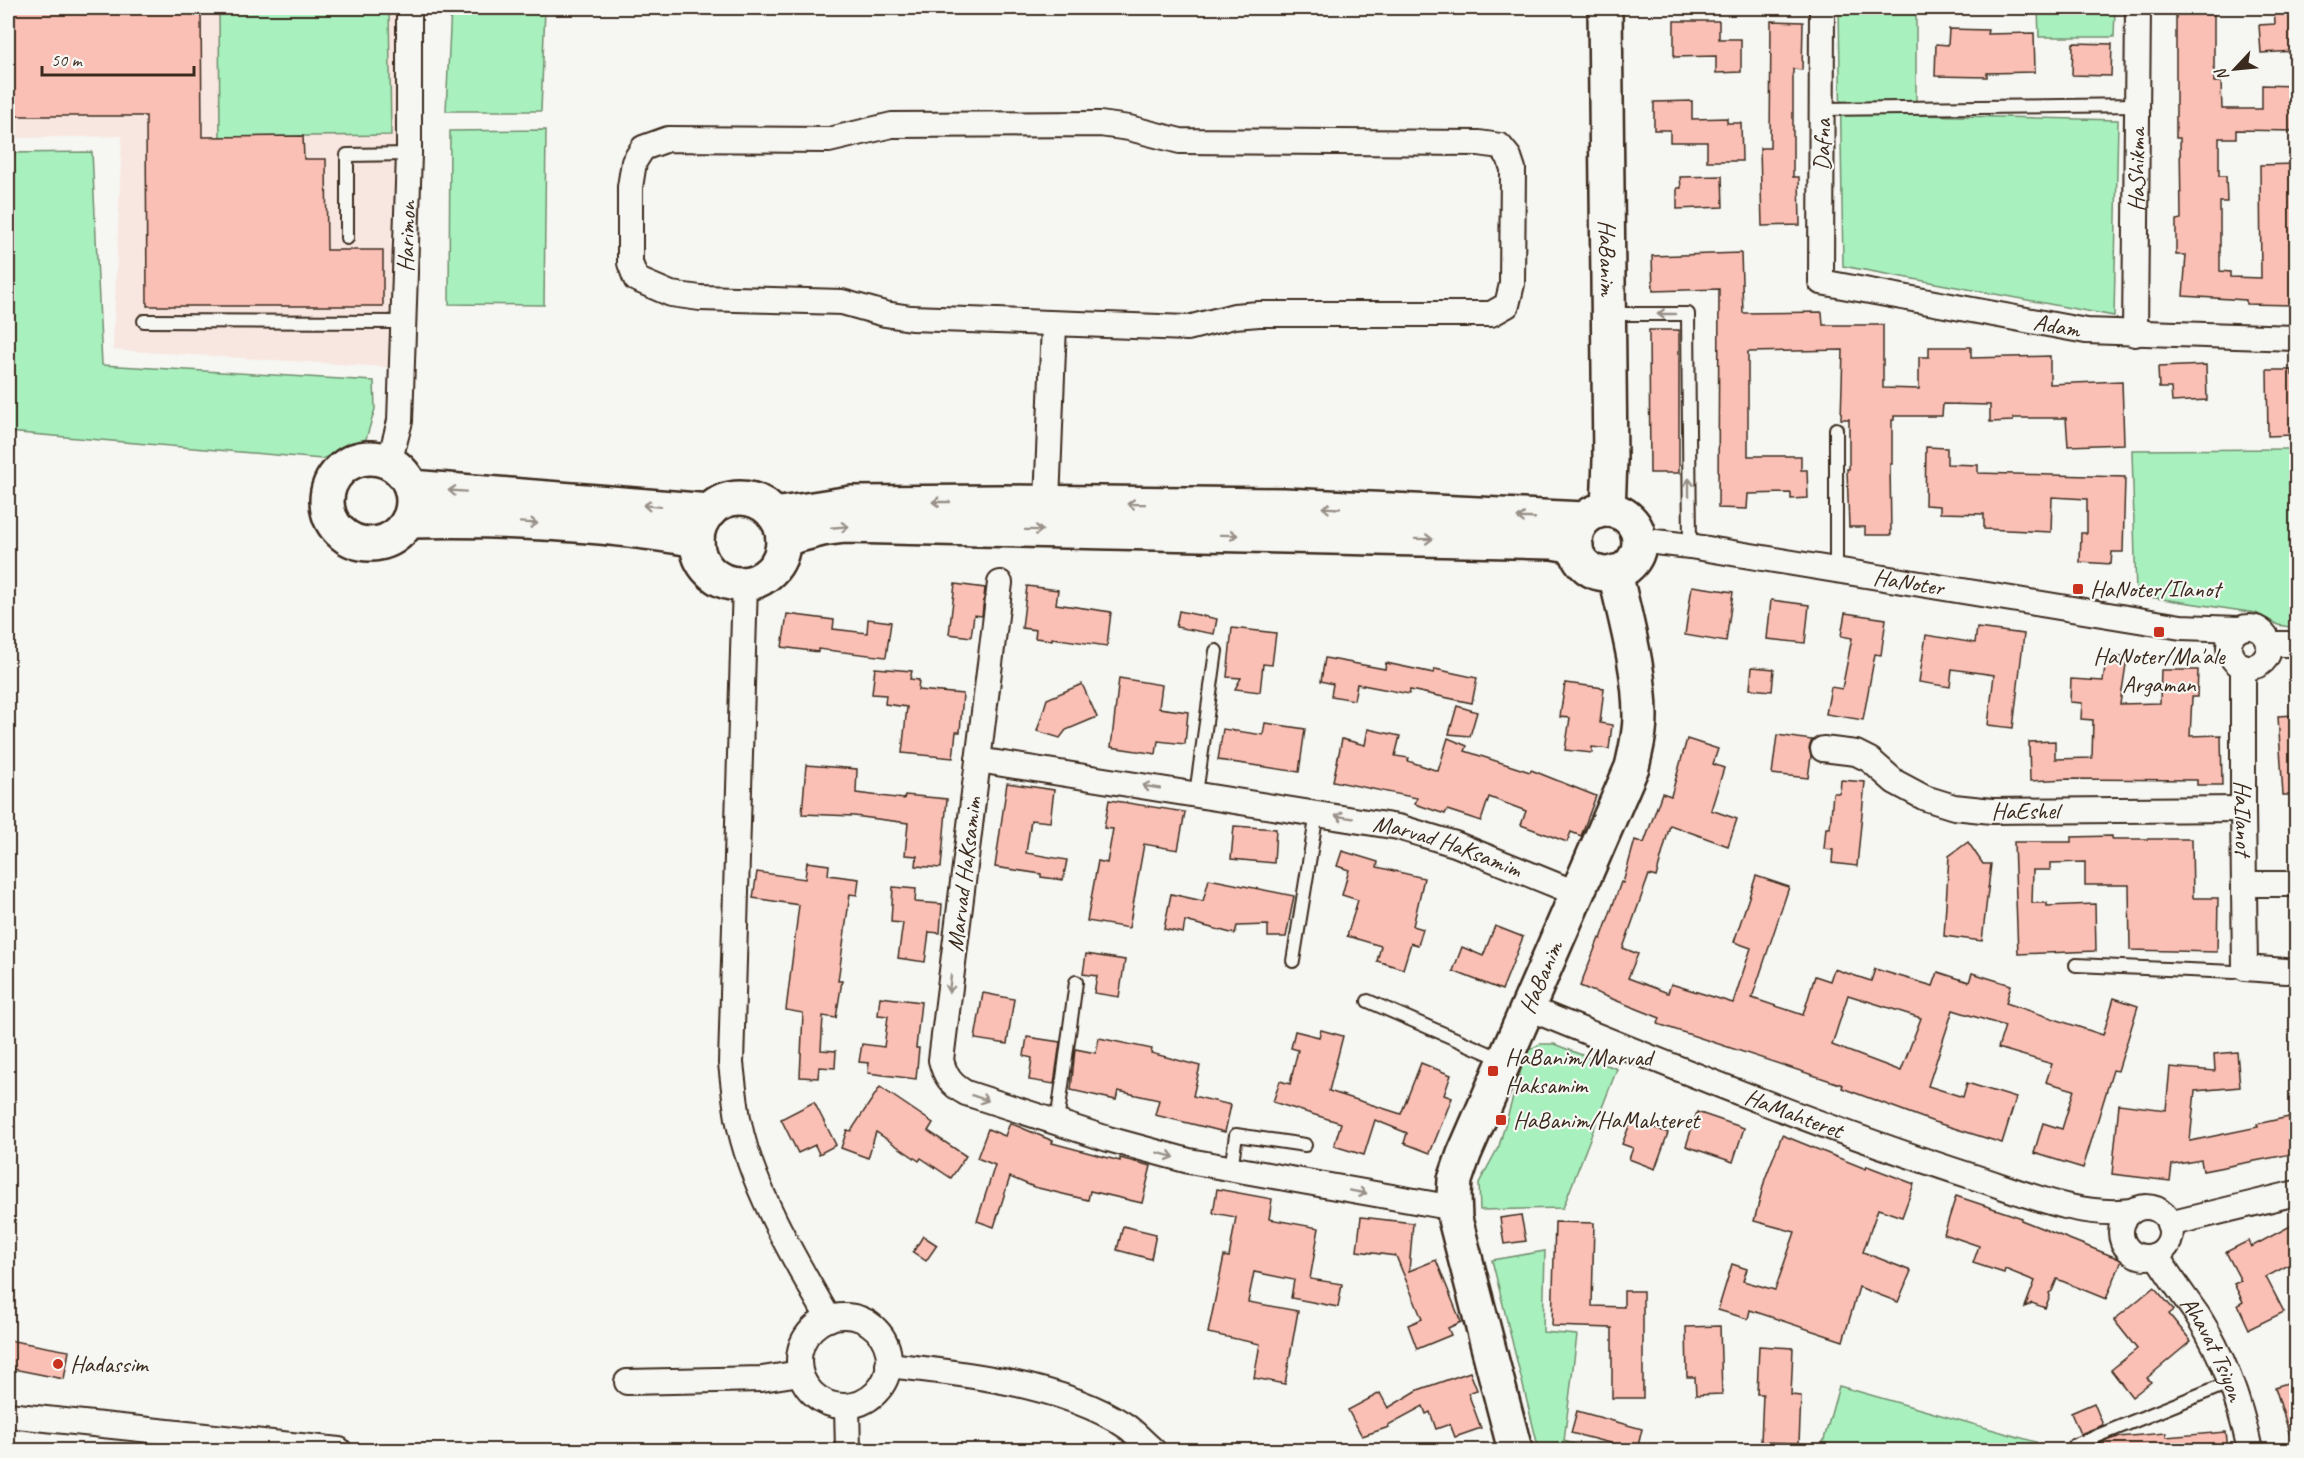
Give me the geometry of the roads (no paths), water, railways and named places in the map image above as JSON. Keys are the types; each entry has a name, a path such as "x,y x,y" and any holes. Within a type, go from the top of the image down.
{"street":[{"name":"Harimon","path":"388,463 400,420 409,154 409,8"},
{"name":"HaBanim","path":"1590,525 1610,460 1605,8"},
{"name":"Dafna","path":"1821,282 1822,8"},
{"name":"HaShikma","path":"2135,334 2138,8"},
{"path":"1100,124 1129,128 1180,141 1479,143 1500,146 1509,157 1513,169 1512,284 1507,305 1491,314 1259,314 1234,316 1188,327 1054,324 910,318 885,314 842,302 700,298 671,294 652,288 636,279 630,263 630,187 634,162 643,148 668,139 829,140 892,125 1100,124"},
{"name":"Adam","path":"1821,282 2086,331 2296,338"},
{"path":"1047,503 1054,324"},
{"path":"370,458 388,463 403,474 411,487 413,505 408,521 391,539 368,544 353,541 337,529 327,507 328,492 333,478 343,467 355,460 370,458"},
{"path":"411,487 710,511"},
{"path":"742,497 757,501 778,527 782,552 776,565 768,574 755,581 745,583 725,581 715,576 704,565 697,545 702,520 715,506 728,499 742,497"},
{"path":"778,527 851,503 1284,506 1590,525"},
{"path":"778,527 822,529 845,526 1552,542 1590,525 1624,514 1633,523 1638,540 1634,558 1627,566 1615,572 1605,573 1594,571 1585,564 1579,557 1590,525"},
{"path":"408,521 492,520 651,532 697,540"},
{"name":"HaNoter","path":"1638,540 1690,546 2181,627 2239,629"},
{"name":"HaBanim","path":"1512,1450 1458,1236 1454,1208 1455,1180 1632,767 1638,742 1640,716 1638,685 1615,572"},
{"path":"745,583 731,1063 738,1119 753,1169 772,1214 829,1318"},
{"path":"978,760 1000,583"},
{"path":"2252,626 2264,632 2270,644 2267,657 2250,667 2236,659 2230,639 2239,629 2252,626"},
{"name":"HaNoter","path":"2181,627 2204,635 2236,659"},
{"path":"2270,644 2296,644"},
{"name":"HaIlanot","path":"2236,659 2243,809 2245,968"},
{"name":"HaEshel","path":"1823,749 1856,753 1870,760 1895,782 1925,798 1954,807 1992,811 2243,809"},
{"name":"Marvad HaKsamim","path":"1454,1208 1231,1169 1139,1148 966,1093 949,1081 941,1060 978,760 1367,821 1423,833 1578,894"},
{"path":"2245,884 2296,884"},
{"path":"2245,968 2286,971"},
{"name":"HaMahteret","path":"1528,1008 1794,1115 1918,1159 2065,1206 2111,1213 2132,1211"},
{"path":"2169,1224 2296,1192"},
{"name":"HaMahteret","path":"2065,1206 2111,1233 2125,1245"},
{"path":"2140,1208 2151,1208 2165,1216 2169,1224 2170,1239 2166,1247 2156,1255 2145,1257 2136,1255 2125,1245 2121,1234 2121,1227 2125,1219 2132,1211 2140,1208"},
{"name":"Ahavat Tsiyon","path":"2156,1255 2199,1318 2216,1349 2231,1382 2244,1420 2250,1450"},
{"path":"841,1316 857,1318 872,1325 882,1337 889,1356 888,1365 887,1376 878,1392 857,1405 831,1406 816,1398 807,1388 800,1373 798,1359 808,1332 820,1322 841,1316"},
{"path":"888,1365 951,1372 1038,1389 1085,1405 1126,1426 1154,1450"},
{"path":"627,1382 762,1379 800,1373"},
{"path":"847,1407 848,1450"},
{"path":"8,1415 339,1450"}],"lane":[{"path":"1822,109 2137,105"},
{"path":"347,237 347,155 409,154"},
{"path":"1608,314 1688,314 1690,546"},
{"path":"144,321 403,322"},
{"path":"1836,429 1836,570"},
{"path":"1196,794 1216,651"},
{"path":"1293,961 1317,813"},
{"path":"2076,965 2234,972 2245,968"},
{"path":"1057,1123 1076,982"},
{"path":"1368,1002 1505,1060"},
{"path":"1231,1169 1236,1135 1305,1145"},
{"path":"2075,1445 2231,1382"}],"place":[{"name":"HaNoter/Ilanot","path":"2078,589"},
{"name":"HaNoter/Ma'ale Argaman","path":"2159,632"},
{"name":"HaBanim/Marvad Haksamim","path":"1493,1071"},
{"name":"HaBanim/HaMahteret","path":"1501,1120"},
{"name":"Hadassim","path":"58,1364"}]}
